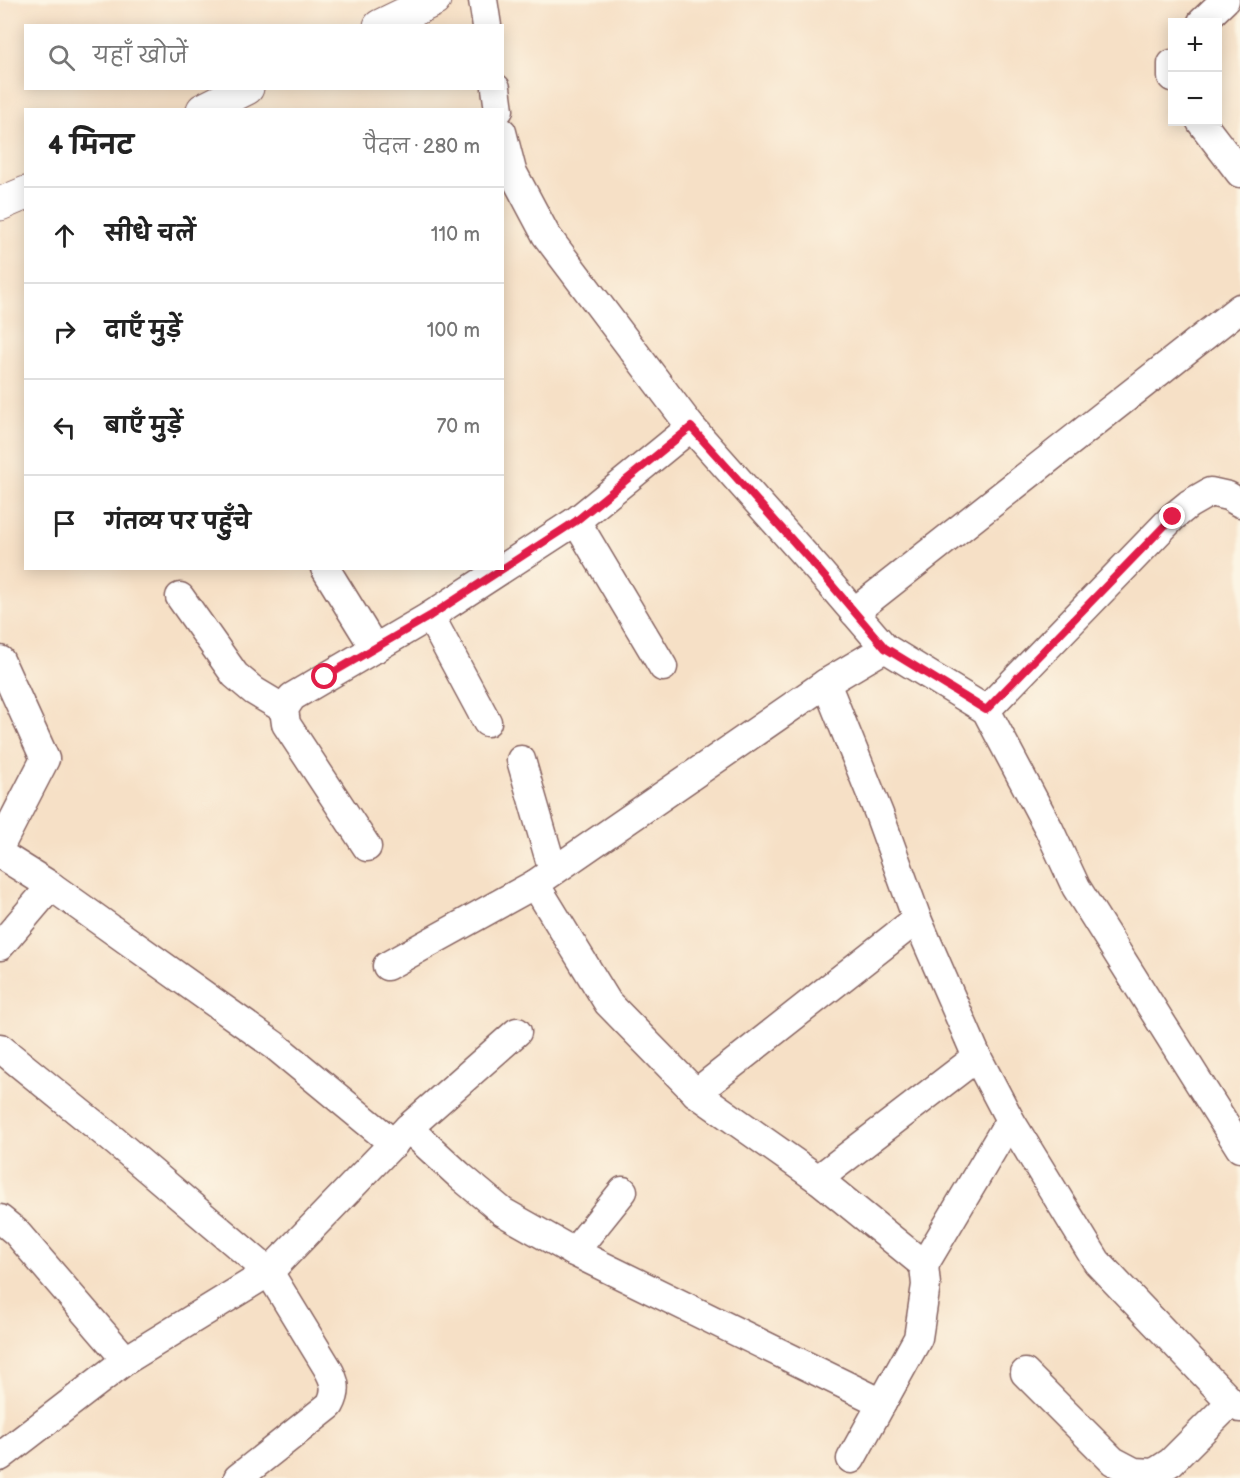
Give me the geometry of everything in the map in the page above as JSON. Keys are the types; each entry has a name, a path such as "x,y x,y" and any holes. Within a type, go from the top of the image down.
{"street":[{"path":"384,24 434,0"},
{"path":"483,0 487,24"},
{"path":"1206,18 1224,0"},
{"path":"207,108 243,90"},
{"path":"496,90 499,108"},
{"path":"1204,126 1240,173"},
{"path":"504,140 512,171 546,235 691,427 885,648 986,710 1049,829 1076,887 1240,1148"},
{"path":"0,204 24,194"},
{"path":"854,612 1240,308"},
{"path":"504,568 576,521 691,427"},
{"path":"986,710 1173,517 1189,504 1210,492 1228,496 1240,502"},
{"path":"576,521 663,667"},
{"path":"326,570 375,649"},
{"path":"367,847 286,724 284,709 292,697 430,616 501,570"},
{"path":"180,597 235,675 254,691 284,709"},
{"path":"430,616 487,722"},
{"path":"387,966 544,878 826,683 885,648"},
{"path":"0,660 45,759 0,846"},
{"path":"826,683 879,814 917,919 977,1057 1010,1120 1097,1262 1236,1405 1171,1462 1151,1475 1134,1472 1113,1461 1025,1373"},
{"path":"521,760 544,878 608,1003 696,1092 818,1179 924,1265"},
{"path":"0,854 51,886 459,1175 503,1212 574,1252 882,1403"},
{"path":"0,946 51,886"},
{"path":"696,1092 917,919"},
{"path":"0,1457 126,1360 269,1272 401,1136 517,1032"},
{"path":"0,1048 116,1142 269,1272 335,1381 336,1394 330,1405 238,1478"},
{"path":"818,1179 977,1057"},
{"path":"851,1459 918,1338 926,1285 924,1265 1010,1120"},
{"path":"574,1252 623,1191"},
{"path":"0,1219 16,1232 126,1360"}],"route":[{"path":"325,677 430,616 576,521 691,427 819,570 885,648 986,710 1173,517"}]}
